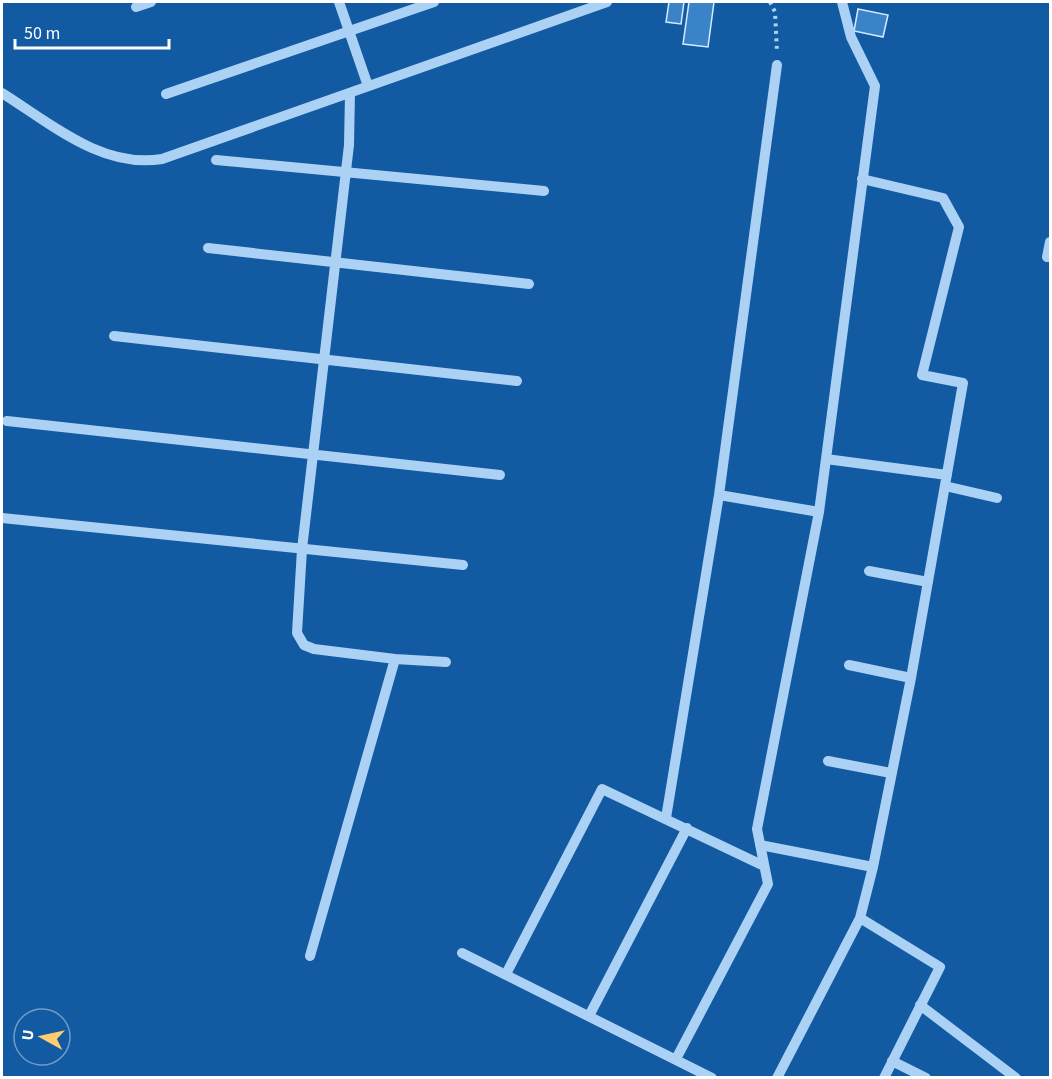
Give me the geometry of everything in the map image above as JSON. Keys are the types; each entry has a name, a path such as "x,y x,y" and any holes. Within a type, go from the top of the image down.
{"street":[{"path":"136,7 151,2"},
{"path":"339,2 368,86"},
{"path":"166,94 434,2"},
{"path":"2,93 100,153 123,160 143,162 162,159 607,2"},
{"path":"676,1059 768,884 762,865 757,829 819,512 874,86 854,45 842,2"},
{"path":"666,818 719,495 777,65"},
{"path":"350,93 346,171 302,549 297,633 304,645 314,649 394,659 446,662"},
{"path":"216,160 544,191"},
{"path":"777,1077 860,918 873,867 911,678 963,383 922,375 959,227 943,198 862,180"},
{"path":"1047,257 1050,242"},
{"path":"208,248 529,284"},
{"path":"114,336 517,381"},
{"path":"7,421 500,475"},
{"path":"826,459 946,481 997,498"},
{"path":"719,495 819,512"},
{"path":"2,518 463,565"},
{"path":"869,571 928,582"},
{"path":"310,956 394,659"},
{"path":"849,666 911,678"},
{"path":"828,761 891,773"},
{"path":"506,974 602,789 762,865"},
{"path":"589,1016 687,828"},
{"path":"759,845 873,867"},
{"path":"860,918 940,967 884,1077"},
{"path":"462,953 712,1077"},
{"path":"920,1005 1016,1077"},
{"path":"892,1061 926,1077"}],"path":[{"path":"770,2 775,12 777,65"}],"building":[{"path":"669,2 684,2 681,24 666,22"},
{"path":"689,2 714,2 708,47 683,44"},
{"path":"858,9 888,15 883,37 854,31"}]}
